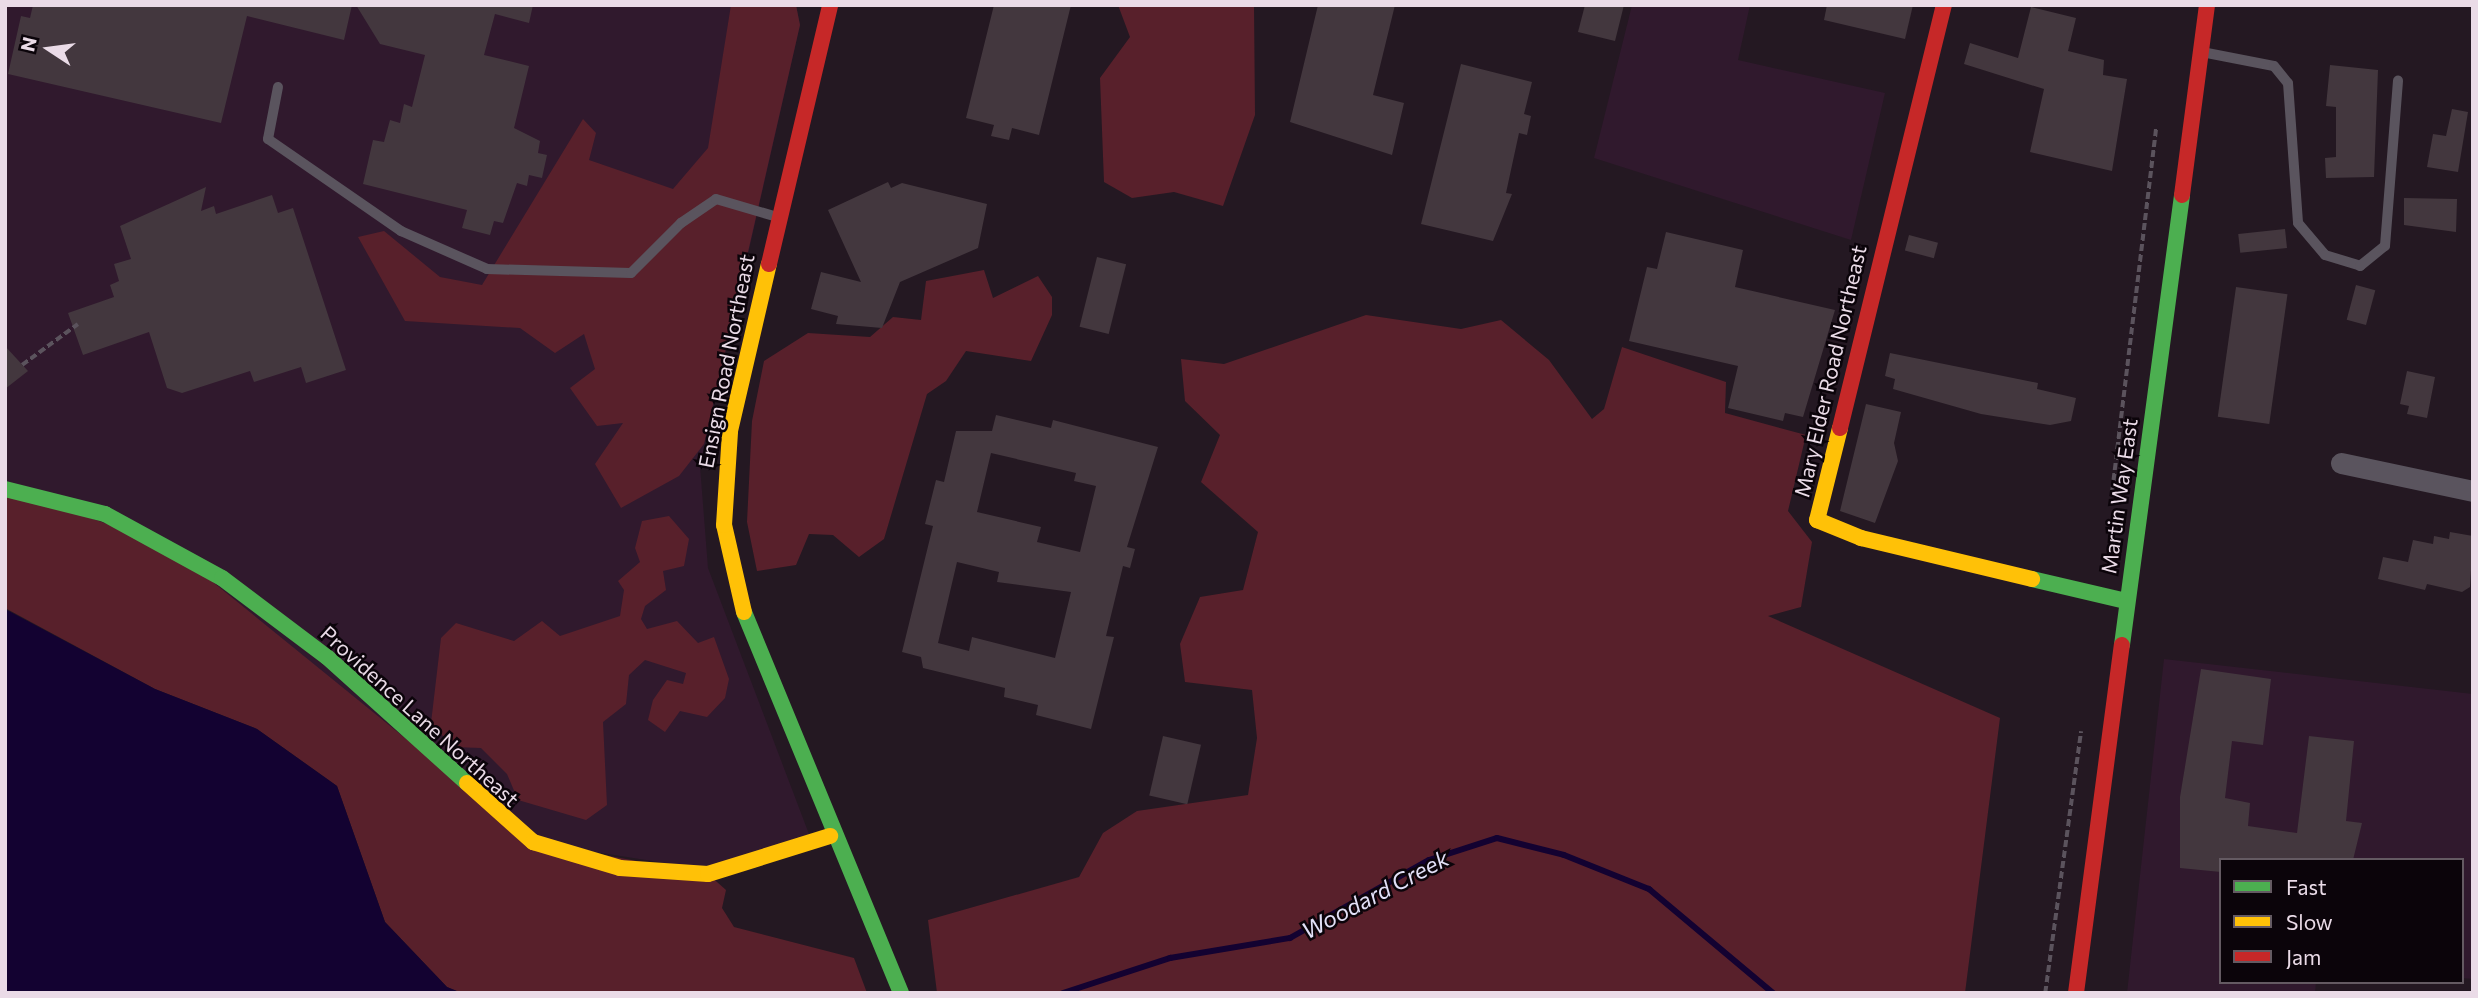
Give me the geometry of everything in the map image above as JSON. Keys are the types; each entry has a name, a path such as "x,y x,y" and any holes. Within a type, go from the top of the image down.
{"street":[{"name":"Ensign Road Northeast","path":"830,5 777,217 730,431 724,525 747,624 830,836 901,993"},
{"name":"Mary Elder Road Northeast","path":"1944,5 1817,520 1861,538 2126,601"},
{"name":"Martin Way East","path":"2076,993 2207,5"},
{"path":"2341,463 2473,491"},
{"name":"Providence Lane Northeast","path":"5,489 105,514 222,578 327,657 533,842 620,867 708,874 830,836"}],"lane":[{"path":"2200,52 2255,59 2274,66 2288,83 2298,223 2325,255 2360,266 2385,246 2399,81"},
{"path":"278,87 268,139 401,231 487,269 631,273 681,223 716,199 777,217"}],"path":[{"path":"2112,499 2156,128"},
{"path":"22,365 78,324"},
{"path":"2045,993 2082,724"}],"shaded area":[{"path":"5,5 796,5 800,25 700,466 708,568 812,842 721,872 533,842 5,489"},
{"path":"731,5 796,5 800,25 704,444 679,476 621,508 595,464 623,423 597,426 570,388 595,369 584,334 555,353 520,328 405,321 358,237 384,231 440,277 482,285 583,119 596,133 589,160 673,189 708,148"},
{"path":"1118,5 1254,5 1255,115 1223,206 1174,192 1132,198 1104,182 1100,78 1130,37"},
{"path":"1632,5 1750,5 1738,60 1885,93 1851,240 1594,158"},
{"path":"984,270 993,298 1038,276 1052,297 1052,315 1031,361 966,351 946,381 927,394 884,539 859,557 833,535 809,534 796,565 757,571 747,522 752,421 764,361 808,333 870,337 893,317 921,320 926,281"},
{"path":"1366,315 1461,329 1501,320 1549,360 1592,419 1604,409 1622,347 1726,382 1725,413 1806,435 1788,511 1812,542 1801,607 1768,616 2000,718 1965,993 937,993 928,920 1079,877 1103,833 1137,811 1248,795 1257,738 1252,690 1185,682 1180,644 1200,597 1243,590 1258,532 1201,482 1220,435 1185,401 1181,359 1224,364"},
{"path":"5,489 166,544 533,842 708,874 726,890 722,908 734,927 854,958 867,993 461,993 447,987 385,922 337,786 257,729 155,689 5,608"},
{"path":"669,516 689,539 684,566 663,571 666,590 645,606 641,619 647,629 677,621 698,643 714,637 729,679 725,698 707,717 680,711 665,732 648,720 653,700 667,680 683,684 686,673 645,660 629,675 626,704 603,722 607,805 586,820 518,800 507,774 481,748 453,747 431,723 441,638 456,623 514,641 542,621 560,636 620,616 624,590 618,581 640,562 635,548 642,521"},
{"path":"5,609 155,689 257,729 337,786 385,922 447,987 462,993 5,993"},
{"path":"2164,659 2473,694 2473,979 2464,978 2464,858 2219,858 2219,984 2316,984 2315,993 2127,993"}],"building":[{"path":"33,5 352,5 344,40 247,16 221,123 8,74 21,16 30,18"},
{"path":"356,5 533,5 529,23 495,14 484,55 529,66 514,128 540,141 538,153 547,155 542,178 529,175 527,186 517,183 503,223 494,221 490,235 462,228 467,210 363,184 373,140 384,142 390,120 400,123 404,104 412,107 425,55 380,44"},
{"path":"994,5 1071,5 1039,135 1012,128 1009,140 991,136 994,125 966,118"},
{"path":"1318,5 1395,5 1373,95 1404,103 1392,155 1290,122"},
{"path":"1585,5 1624,5 1615,41 1578,32"},
{"path":"1827,5 1913,5 1905,39 1824,20"},
{"path":"2031,7 2076,18 2068,51 2104,60 2103,75 2127,79 2112,171 2030,152 2044,89 1964,64 1970,43 2018,58"},
{"path":"1461,64 1532,82 1524,114 1531,116 1527,135 1519,133 1506,193 1512,194 1493,241 1421,224"},
{"path":"2330,65 2378,70 2374,177 2326,178 2325,158 2336,157 2336,107 2326,106"},
{"path":"2452,109 2468,112 2458,172 2427,167 2433,134 2446,136"},
{"path":"888,182 891,188 902,183 987,204 978,248 900,282 882,328 836,324 838,316 811,309 821,272 861,282 828,210"},
{"path":"206,187 201,211 214,206 216,214 272,195 278,213 293,208 346,370 306,383 301,367 254,382 250,371 182,393 167,388 149,332 83,355 68,313 114,297 110,285 119,281 114,264 131,259 120,226"},
{"path":"2404,198 2457,199 2456,232 2404,225"},
{"path":"2285,229 2287,248 2240,253 2238,234"},
{"path":"1666,232 1743,250 1735,287 1835,310 1803,417 1785,413 1783,421 1728,408 1738,366 1629,341 1647,267 1657,269"},
{"path":"1909,235 1938,243 1934,258 1905,250"},
{"path":"1097,257 1126,264 1109,334 1080,327"},
{"path":"2356,285 2375,290 2366,325 2347,320"},
{"path":"2236,287 2287,294 2269,424 2218,417"},
{"path":"5,346 28,371 5,389"},
{"path":"1890,353 2038,383 2037,389 2076,398 2071,421 2050,425 1981,414 1893,389 1895,379 1885,376"},
{"path":"2407,371 2435,377 2427,418 2407,414 2409,406 2400,404"},
{"path":"1866,404 1901,412 1894,443 1898,461 1875,523 1840,511"},
{"path":"996,415 1051,428 1053,420 1158,447 1127,547 1135,549 1130,568 1123,566 1106,636 1114,637 1091,729 1036,715 1038,705 1004,697 1005,688 923,668 921,657 902,652 933,526 925,524 936,480 944,482 956,431 992,431","holes":["991,453 1076,473 1074,481 1096,486 1080,552 1037,542 1041,527 977,512","957,562 999,572 997,582 1071,592 1055,658 972,637 969,651 938,643"]},
{"path":"2450,532 2473,536 2470,587 2462,592 2427,584 2425,590 2378,579 2383,557 2408,562 2413,540 2433,544 2434,536 2449,539"},
{"path":"2201,669 2271,679 2263,745 2232,741 2225,798 2250,803 2248,826 2297,833 2309,736 2354,741 2346,821 2362,823 2353,858 2219,858 2219,872 2180,868 2180,797"},
{"path":"1163,736 1201,745 1187,804 1149,795"}],"waterway":[{"name":"Woodard Creek","path":"1063,993 1170,958 1290,938 1429,860 1497,838 1564,855 1649,889 1773,993"}],"traffic: fast":[{"path":"2122,645 2182,195"},
{"path":"5,489 105,514 222,578 327,657 467,783"},
{"path":"2032,579 2126,601"},
{"path":"744,612 901,993"}],"traffic: slow":[{"path":"744,612 724,525 730,431 769,264"},
{"path":"1840,428 1817,520 1861,538 2032,579"},
{"path":"467,783 533,842 620,868 708,874 830,836"}],"traffic: jam":[{"path":"769,264 830,5"},
{"path":"1840,428 1944,5"},
{"path":"2182,195 2207,5"},
{"path":"2076,993 2122,645"}]}
